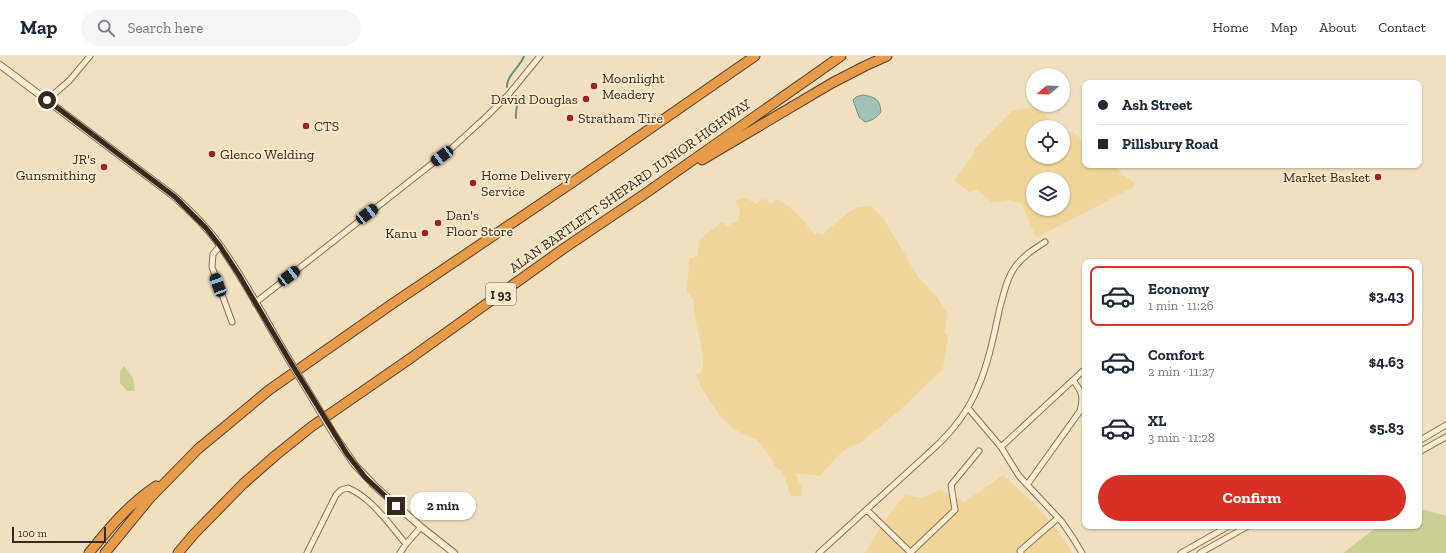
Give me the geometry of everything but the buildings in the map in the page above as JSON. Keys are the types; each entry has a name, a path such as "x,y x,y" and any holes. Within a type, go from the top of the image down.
{"highway":[{"path":"105,553 150,498 198,449 269,390 392,304 576,180 755,56"},
{"name":"ALAN BARTLETT SHEPARD JUNIOR HIGHWAY","path":"178,553 199,528 243,484 276,455 312,427 563,249 646,193 841,56"},
{"path":"646,193 832,83 887,56"},
{"path":"89,553 120,515 144,494 172,475"}],"street":[{"path":"47,100 69,81 90,56"},
{"path":"255,303 452,148 509,94 540,56"},
{"path":"0,65 175,197 206,228 220,246 347,454 365,477 421,527 454,553"},
{"path":"819,553 945,438 968,408 979,386 1005,289 1010,276 1014,268 1024,257 1045,242"},
{"path":"220,246 213,254 212,267 232,322"},
{"path":"1001,447 1082,372"},
{"path":"1073,380 1082,397"},
{"path":"1027,485 1080,411 1082,404"},
{"path":"968,408 1001,447 1014,469 1027,485 1058,518 1082,553"},
{"path":"1422,439 1446,425"},
{"path":"1422,450 1446,437"},
{"path":"867,510 910,553 955,510 951,485 979,451"},
{"path":"307,553 336,495 344,488 357,492 382,516 406,544"},
{"path":"1021,553 1020,551 1058,518"},
{"path":"400,553 421,527"},
{"path":"1181,553 1224,529"},
{"path":"1200,553 1243,529"}],"green space":[{"path":"124,366 133,378 135,391 127,391 120,383 120,371"},
{"path":"1422,510 1446,516 1446,553 1343,553 1374,529 1422,529"}],"sand":[{"path":"1026,109 1026,112 1042,112 1051,120 1026,120 1026,164 1070,164 1070,132 1073,132 1082,140 1082,168 1116,168 1135,184 1132,188 1036,238 1027,216 1070,216 1070,172 1026,172 1026,214 1022,204 1008,200 992,202 977,190 969,192 954,181 973,155 976,147 1012,111"},
{"path":"746,198 756,204 761,200 766,199 771,205 775,199 787,205 815,235 817,233 822,235 855,208 871,206 884,219 918,277 936,296 947,313 945,333 948,336 943,369 898,412 859,444 848,448 838,456 821,476 795,473 802,488 801,496 791,496 783,473 776,467 757,440 733,429 721,417 702,389 696,375 702,371 703,353 695,319 694,301 687,292 689,259 697,256 699,240 722,222 727,226 738,221 740,208 735,201"},
{"path":"1003,475 1050,520 1072,553 865,553 885,520 905,495 922,498 940,490 965,502"}],"water":[{"path":"863,95 876,99 881,112 870,121 865,122 859,117 853,100 856,97"}],"waterway":[{"path":"507,87 507,83 511,75 520,64 524,56"},
{"path":"516,118 518,102 517,96"}],"place":[{"name":"Moonlight Meadery","path":"594,86"},
{"name":"David Douglas","path":"586,99"},
{"name":"Stratham Tire","path":"570,118"},
{"name":"CTS","path":"306,126"},
{"name":"Glenco Welding","path":"212,154"},
{"name":"JR's Gunsmithing","path":"104,167"},
{"name":"Market Basket","path":"1378,177"},
{"name":"Home Delivery Service","path":"473,183"},
{"name":"Dan's Floor Store","path":"438,223"},
{"name":"Kanu","path":"425,233"}],"route":[{"path":"47,100 175,197 206,228 239,275 347,454 365,477 396,506"}]}
